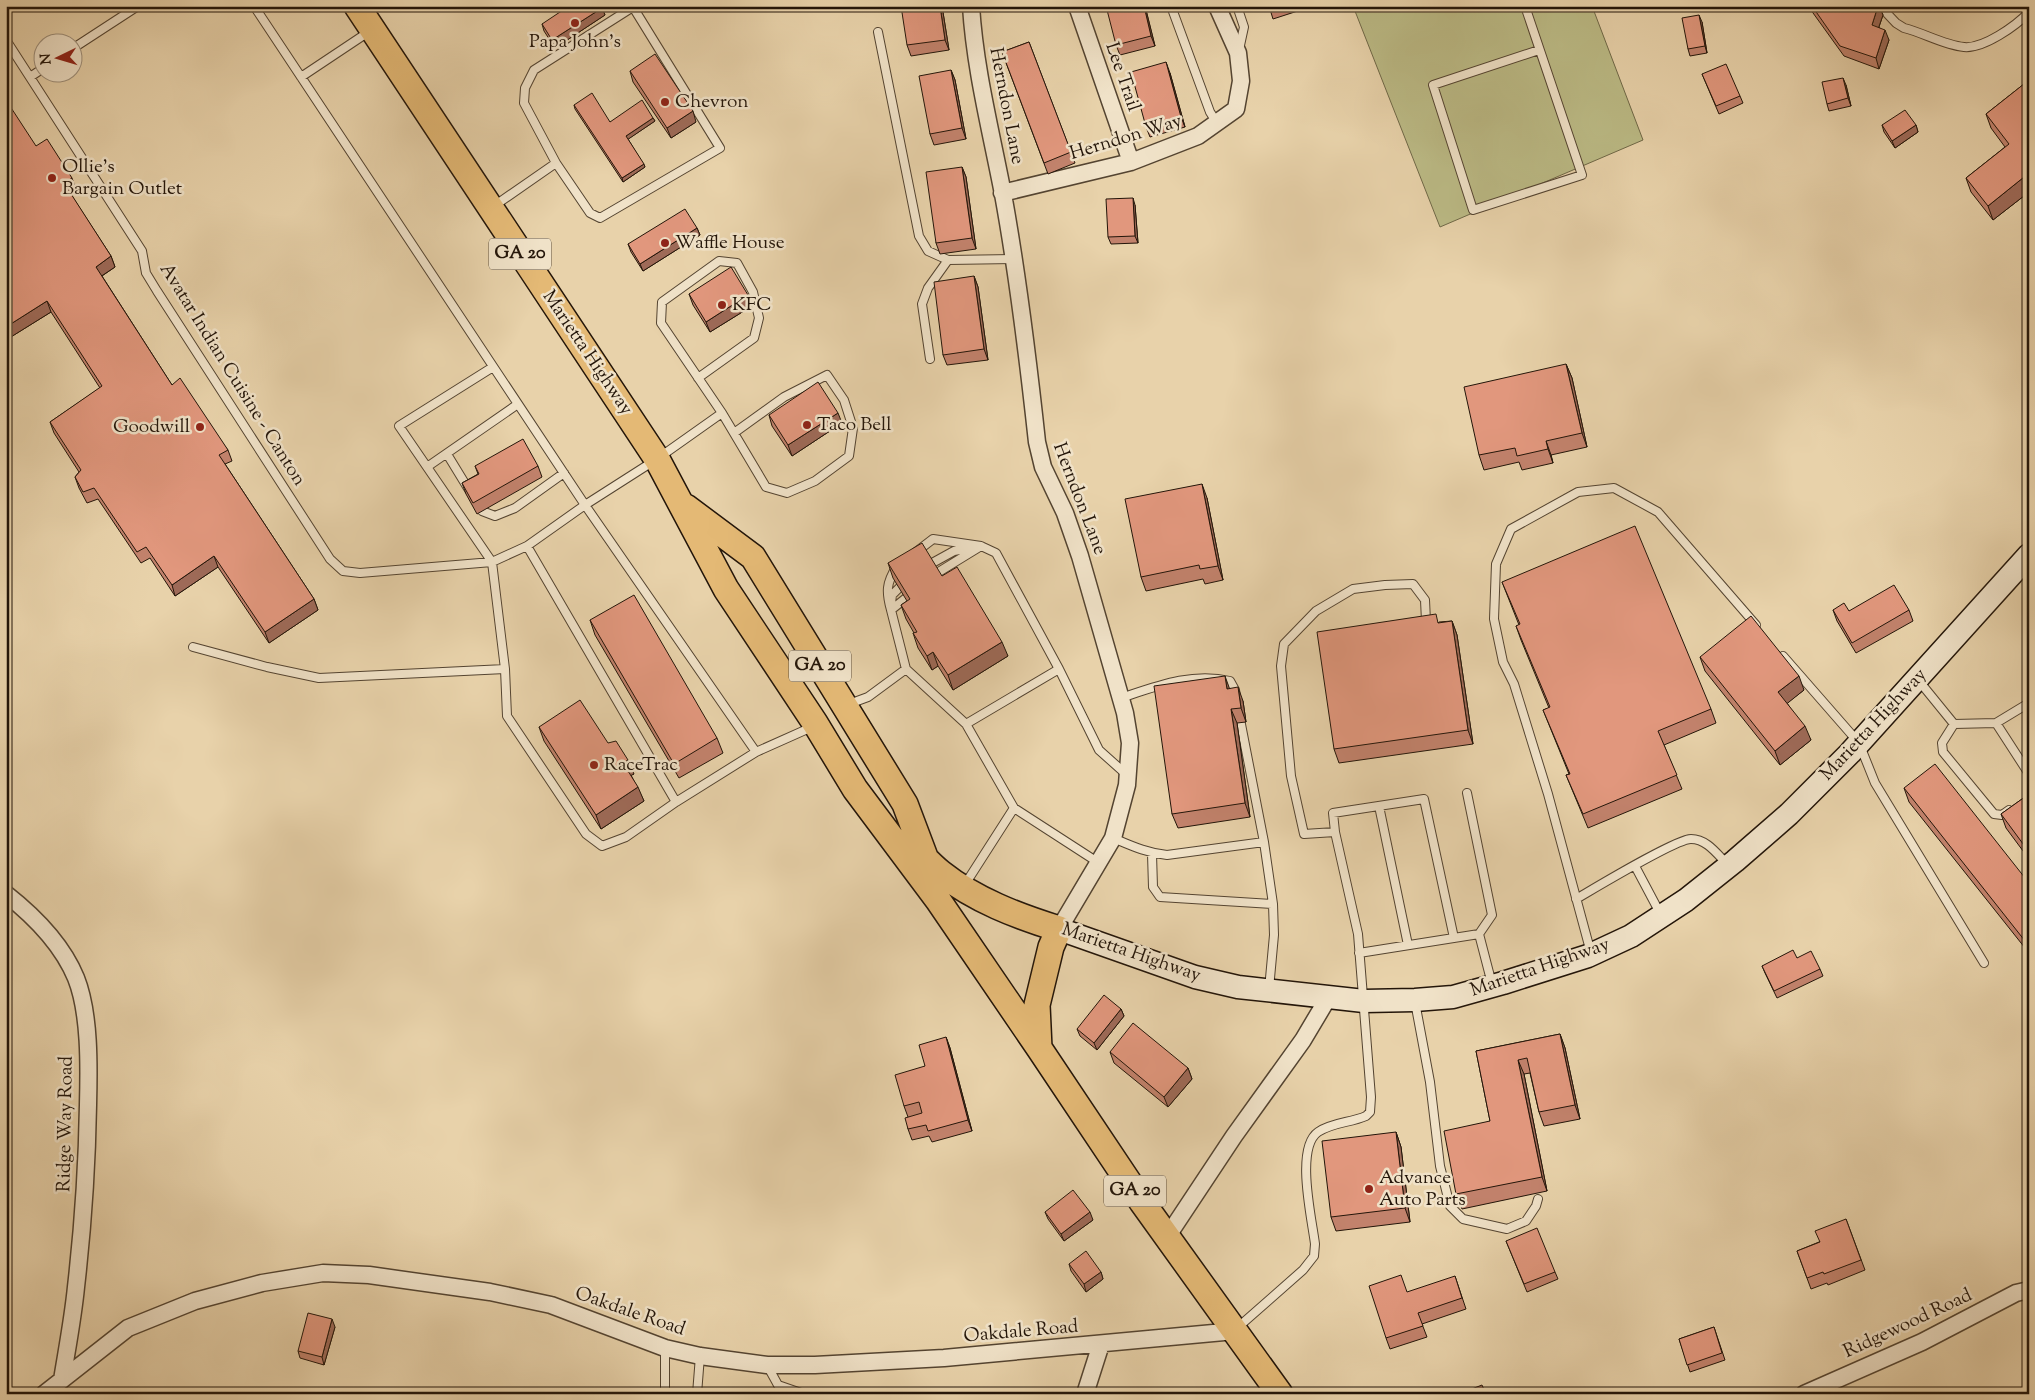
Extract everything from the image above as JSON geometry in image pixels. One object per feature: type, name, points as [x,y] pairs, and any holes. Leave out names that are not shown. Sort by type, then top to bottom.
[{"type":"main road","name":"Marietta Highway","points":[[358,6],[490,209],[657,459],[726,589],[855,789],[938,900],[1142,1202],[1235,1331]]},
{"type":"main road","name":"Marietta Highway","points":[[680,503],[753,557],[905,804],[925,857]]},
{"type":"main road","name":"Marietta Highway","points":[[855,789],[940,872],[974,895],[1025,918],[1059,928],[1195,977],[1238,987],[1364,1002],[1453,997],[1591,954],[1631,936],[1686,900],[1789,814],[1859,743],[2026,564]]},
{"type":"main road","points":[[1039,1048],[1037,1005],[1051,947],[1059,928]]},
{"type":"main road","name":"GA 20","points":[[1235,1331],[1280,1394]]},
{"type":"street","name":"Herndon Lane","points":[[971,6],[978,75],[1014,259],[1029,364],[1037,442],[1042,467],[1065,513],[1080,556],[1121,698],[1130,743],[1127,784],[1113,838],[1059,928]]},
{"type":"street","name":"Lee Trail","points":[[1077,6],[1131,162]]},
{"type":"street","name":"Herndon Way","points":[[1002,193],[1131,162],[1198,136],[1236,109],[1241,81],[1238,53],[1217,6]]},
{"type":"street","name":"Ridge Way Road","points":[[6,894],[45,930],[64,954],[76,978],[83,1001],[89,1068],[87,1176],[76,1289],[62,1380]]},
{"type":"street","points":[[1167,1237],[1234,1136],[1303,1040],[1328,998]]},
{"type":"street","name":"Oakdale Road","points":[[44,1394],[128,1328],[195,1301],[262,1283],[323,1273],[369,1275],[490,1292],[551,1305],[665,1348],[700,1356],[767,1365],[883,1363],[1235,1331]]},
{"type":"street","name":"Ridgewood Road","points":[[1804,1394],[1922,1342],[2016,1293],[2029,1290]]},
{"type":"street","points":[[1085,1394],[1101,1344]]},
{"type":"lane","points":[[82,42],[138,6]]},
{"type":"lane","points":[[254,6],[585,505],[756,752]]},
{"type":"lane","points":[[1171,6],[1210,112],[1217,123]]},
{"type":"lane","points":[[1237,6],[1244,27],[1238,53]]},
{"type":"lane","points":[[1525,6],[1582,175],[1473,210],[1433,85],[1539,50]]},
{"type":"lane","points":[[1880,6],[1896,23],[1904,28],[1964,47],[1976,46],[1996,37],[2029,12]]},
{"type":"lane","points":[[633,7],[720,148],[600,218],[590,213],[556,163],[524,103],[525,88],[534,70],[633,7]]},
{"type":"lane","points":[[301,77],[372,29]]},
{"type":"lane","points":[[878,32],[919,236],[928,251],[948,260],[1014,259]]},
{"type":"lane","name":"Avatar Indian Cuisine - Canton","points":[[6,40],[142,251],[146,274],[330,559],[343,571],[360,574],[492,562],[527,546],[722,413]]},
{"type":"lane","points":[[490,209],[556,163]]},
{"type":"lane","points":[[930,359],[922,304],[928,288],[948,260]]},
{"type":"lane","points":[[698,378],[754,338],[759,318],[754,292],[737,263],[719,261],[662,302],[661,323],[698,378],[722,413],[766,487],[788,493],[815,481],[849,456],[853,428],[844,400],[827,374],[784,397],[734,433]]},
{"type":"lane","points":[[494,367],[399,426],[492,562],[505,669],[507,716],[586,834],[602,846],[626,837],[676,802],[756,752],[816,726]]},
{"type":"lane","points":[[427,467],[518,404]]},
{"type":"lane","points":[[447,454],[470,492]]},
{"type":"lane","points":[[482,511],[494,516],[515,508],[564,472]]},
{"type":"lane","points":[[1591,954],[1548,794],[1514,684],[1503,662],[1494,618],[1496,564],[1511,529],[1578,492],[1614,488],[1658,512],[1762,632]]},
{"type":"lane","points":[[912,554],[933,538],[981,546],[996,552],[1059,669],[1099,750],[1127,774]]},
{"type":"lane","points":[[527,546],[676,802]]},
{"type":"lane","points":[[937,573],[981,546]]},
{"type":"lane","points":[[891,610],[892,595],[899,586],[931,563],[954,551],[981,546]]},
{"type":"lane","points":[[904,560],[897,565],[886,592],[906,670],[966,724],[1014,808],[1099,864]]},
{"type":"lane","points":[[1335,832],[1304,834],[1290,776],[1281,666],[1284,644],[1316,611],[1353,589],[1413,584],[1425,600],[1426,621]]},
{"type":"lane","points":[[891,610],[906,598]]},
{"type":"lane","points":[[1774,646],[1859,743],[1874,783],[1984,962]]},
{"type":"lane","points":[[193,647],[267,667],[319,678],[505,669]]},
{"type":"lane","points":[[966,724],[1059,669]]},
{"type":"lane","points":[[844,705],[868,696],[906,670]]},
{"type":"lane","points":[[1121,698],[1177,680],[1219,678],[1230,681],[1235,690],[1264,842],[1273,904],[1274,936],[1269,991]]},
{"type":"lane","points":[[1917,679],[1954,724]]},
{"type":"lane","points":[[1954,724],[1996,723],[2029,703]]},
{"type":"lane","points":[[1996,723],[2029,774]]},
{"type":"lane","points":[[1954,724],[1942,743],[1943,752],[1994,814],[2002,815],[2016,805]]},
{"type":"lane","points":[[1359,953],[1479,934],[1492,915],[1467,793]]},
{"type":"lane","points":[[1235,1331],[1303,1270],[1314,1256],[1315,1244],[1306,1168],[1309,1145],[1316,1133],[1330,1125],[1359,1119],[1370,1112],[1371,1096],[1359,953],[1354,914],[1342,871],[1333,812],[1424,799],[1454,938]]},
{"type":"lane","points":[[1379,806],[1408,945]]},
{"type":"lane","points":[[963,888],[1014,808]]},
{"type":"lane","points":[[1113,838],[1152,854],[1167,855],[1264,842]]},
{"type":"lane","points":[[1576,899],[1657,853],[1690,839],[1705,842],[1729,866]]},
{"type":"lane","points":[[1152,854],[1153,887],[1160,897],[1273,904]]},
{"type":"lane","points":[[1635,866],[1661,916]]},
{"type":"lane","points":[[1479,934],[1492,986]]},
{"type":"lane","points":[[1415,1000],[1430,1082],[1440,1166],[1450,1206],[1463,1219],[1507,1228],[1526,1221],[1536,1206],[1538,1199]]},
{"type":"lane","points":[[665,1348],[665,1394]]},
{"type":"lane","points":[[697,1394],[700,1356]]},
{"type":"lane","points":[[767,1365],[778,1385],[804,1394]]},
{"type":"shaded area","points":[[1353,6],[1592,6],[1643,140],[1440,227]]},
{"type":"building","points":[[569,6],[601,6],[602,8],[552,40],[542,24]]},
{"type":"building","points":[[901,6],[940,6],[945,40],[907,45]]},
{"type":"building","points":[[1106,6],[1144,6],[1151,36],[1116,45]]},
{"type":"building","points":[[1812,6],[1878,6],[1872,25],[1885,30],[1876,58],[1840,46]]},
{"type":"building","points":[[1699,15],[1705,46],[1688,49],[1682,18]]},
{"type":"building","points":[[1029,42],[1071,152],[1044,163],[1002,52]]},
{"type":"building","name":"Chevron","points":[[655,54],[693,111],[667,128],[630,71]]},
{"type":"building","points":[[1166,62],[1181,117],[1146,127],[1131,72]]},
{"type":"building","points":[[1726,64],[1740,96],[1716,106],[1702,74]]},
{"type":"building","points":[[951,70],[962,128],[930,134],[919,76]]},
{"type":"building","points":[[1843,78],[1848,98],[1827,104],[1822,82]]},
{"type":"building","points":[[2029,80],[2029,173],[1988,206],[1966,178],[2009,144],[1986,114]]},
{"type":"building","name":"Chevron","points":[[592,93],[610,122],[642,100],[653,118],[626,136],[644,164],[622,178],[574,105]]},
{"type":"building","points":[[6,100],[36,146],[47,139],[72,178],[64,183],[111,256],[96,267],[172,385],[180,378],[228,450],[219,455],[314,599],[265,632],[214,556],[172,585],[146,547],[137,552],[94,488],[83,492],[75,477],[81,470],[50,422],[102,386],[47,301],[6,327]]},
{"type":"building","points":[[1905,110],[1916,125],[1892,141],[1882,125]]},
{"type":"building","points":[[962,167],[972,238],[936,243],[926,172]]},
{"type":"building","points":[[1133,198],[1135,236],[1108,237],[1106,199]]},
{"type":"building","name":"Waffle House","points":[[685,209],[697,228],[640,264],[628,244]]},
{"type":"building","name":"KFC","points":[[731,267],[748,295],[706,322],[689,294]]},
{"type":"building","points":[[974,276],[984,349],[943,355],[934,282]]},
{"type":"building","points":[[1566,364],[1582,433],[1546,441],[1548,449],[1517,456],[1515,448],[1479,455],[1464,387]]},
{"type":"building","name":"Taco Bell","points":[[818,382],[838,413],[788,445],[769,415]]},
{"type":"building","points":[[523,439],[538,466],[473,503],[462,483],[479,474],[475,466]]},
{"type":"building","points":[[1202,484],[1218,566],[1200,569],[1199,565],[1141,577],[1125,499]]},
{"type":"building","points":[[1635,526],[1711,709],[1658,731],[1677,775],[1583,814],[1566,775],[1570,774],[1543,710],[1550,707],[1516,626],[1520,624],[1502,582]]},
{"type":"building","points":[[922,543],[942,576],[957,567],[1002,642],[948,675],[933,652],[927,656],[913,633],[917,632],[901,605],[910,599],[888,563]]},
{"type":"building","points":[[1894,585],[1909,610],[1852,643],[1833,610],[1844,603],[1849,611]]},
{"type":"building","points":[[634,595],[717,738],[674,764],[590,620]]},
{"type":"building","points":[[1436,614],[1438,623],[1452,621],[1468,730],[1334,749],[1317,632]]},
{"type":"building","points":[[1751,616],[1799,676],[1778,692],[1805,726],[1775,751],[1700,657]]},
{"type":"building","points":[[1225,676],[1227,689],[1238,687],[1241,708],[1231,709],[1245,803],[1172,814],[1154,686]]},
{"type":"building","name":"RaceTrac","points":[[580,700],[608,743],[616,741],[628,760],[623,763],[638,787],[596,815],[539,727]]},
{"type":"building","points":[[1935,764],[2029,883],[2029,946],[1904,788]]},
{"type":"building","points":[[2029,794],[2029,852],[2001,814]]},
{"type":"building","points":[[1793,950],[1797,958],[1811,951],[1820,969],[1774,991],[1762,966]]},
{"type":"building","points":[[1104,995],[1121,1009],[1094,1043],[1077,1029]]},
{"type":"building","points":[[1133,1023],[1188,1068],[1164,1097],[1110,1052]]},
{"type":"building","points":[[1560,1034],[1575,1105],[1539,1112],[1527,1058],[1518,1060],[1542,1177],[1456,1194],[1444,1131],[1490,1121],[1476,1051]]},
{"type":"building","points":[[946,1037],[968,1120],[928,1131],[926,1125],[908,1129],[905,1118],[922,1113],[919,1102],[904,1106],[895,1075],[925,1066],[919,1045]]},
{"type":"building","points":[[6,1113],[8,1129],[6,1129]]},
{"type":"building","name":"Advance Auto Parts","points":[[1396,1132],[1405,1208],[1331,1217],[1322,1141]]},
{"type":"building","points":[[1073,1190],[1090,1212],[1061,1234],[1045,1212]]},
{"type":"building","points":[[1846,1219],[1861,1260],[1824,1274],[1823,1272],[1807,1278],[1797,1251],[1820,1242],[1815,1231]]},
{"type":"building","points":[[1537,1228],[1555,1272],[1524,1284],[1506,1241]]},
{"type":"building","points":[[1086,1251],[1101,1272],[1084,1284],[1069,1264]]},
{"type":"building","points":[[1401,1275],[1407,1292],[1455,1276],[1462,1298],[1418,1313],[1423,1326],[1386,1338],[1369,1286]]},
{"type":"building","points":[[308,1313],[332,1319],[322,1357],[298,1351]]},
{"type":"building","points":[[1714,1327],[1722,1353],[1687,1365],[1679,1339]]},
{"type":"building","points":[[1482,1385],[1486,1394],[1459,1394]]},
{"type":"place","name":"Papa John's","points":[[575,23]]},
{"type":"place","name":"Chevron","points":[[665,102]]},
{"type":"place","name":"Ollie's Bargain Outlet","points":[[52,178]]},
{"type":"place","name":"Waffle House","points":[[665,243]]},
{"type":"place","name":"KFC","points":[[722,305]]},
{"type":"place","name":"Taco Bell","points":[[807,425]]},
{"type":"place","name":"Goodwill","points":[[200,427]]},
{"type":"place","name":"RaceTrac","points":[[594,765]]},
{"type":"place","name":"Advance Auto Parts","points":[[1369,1189]]}]
